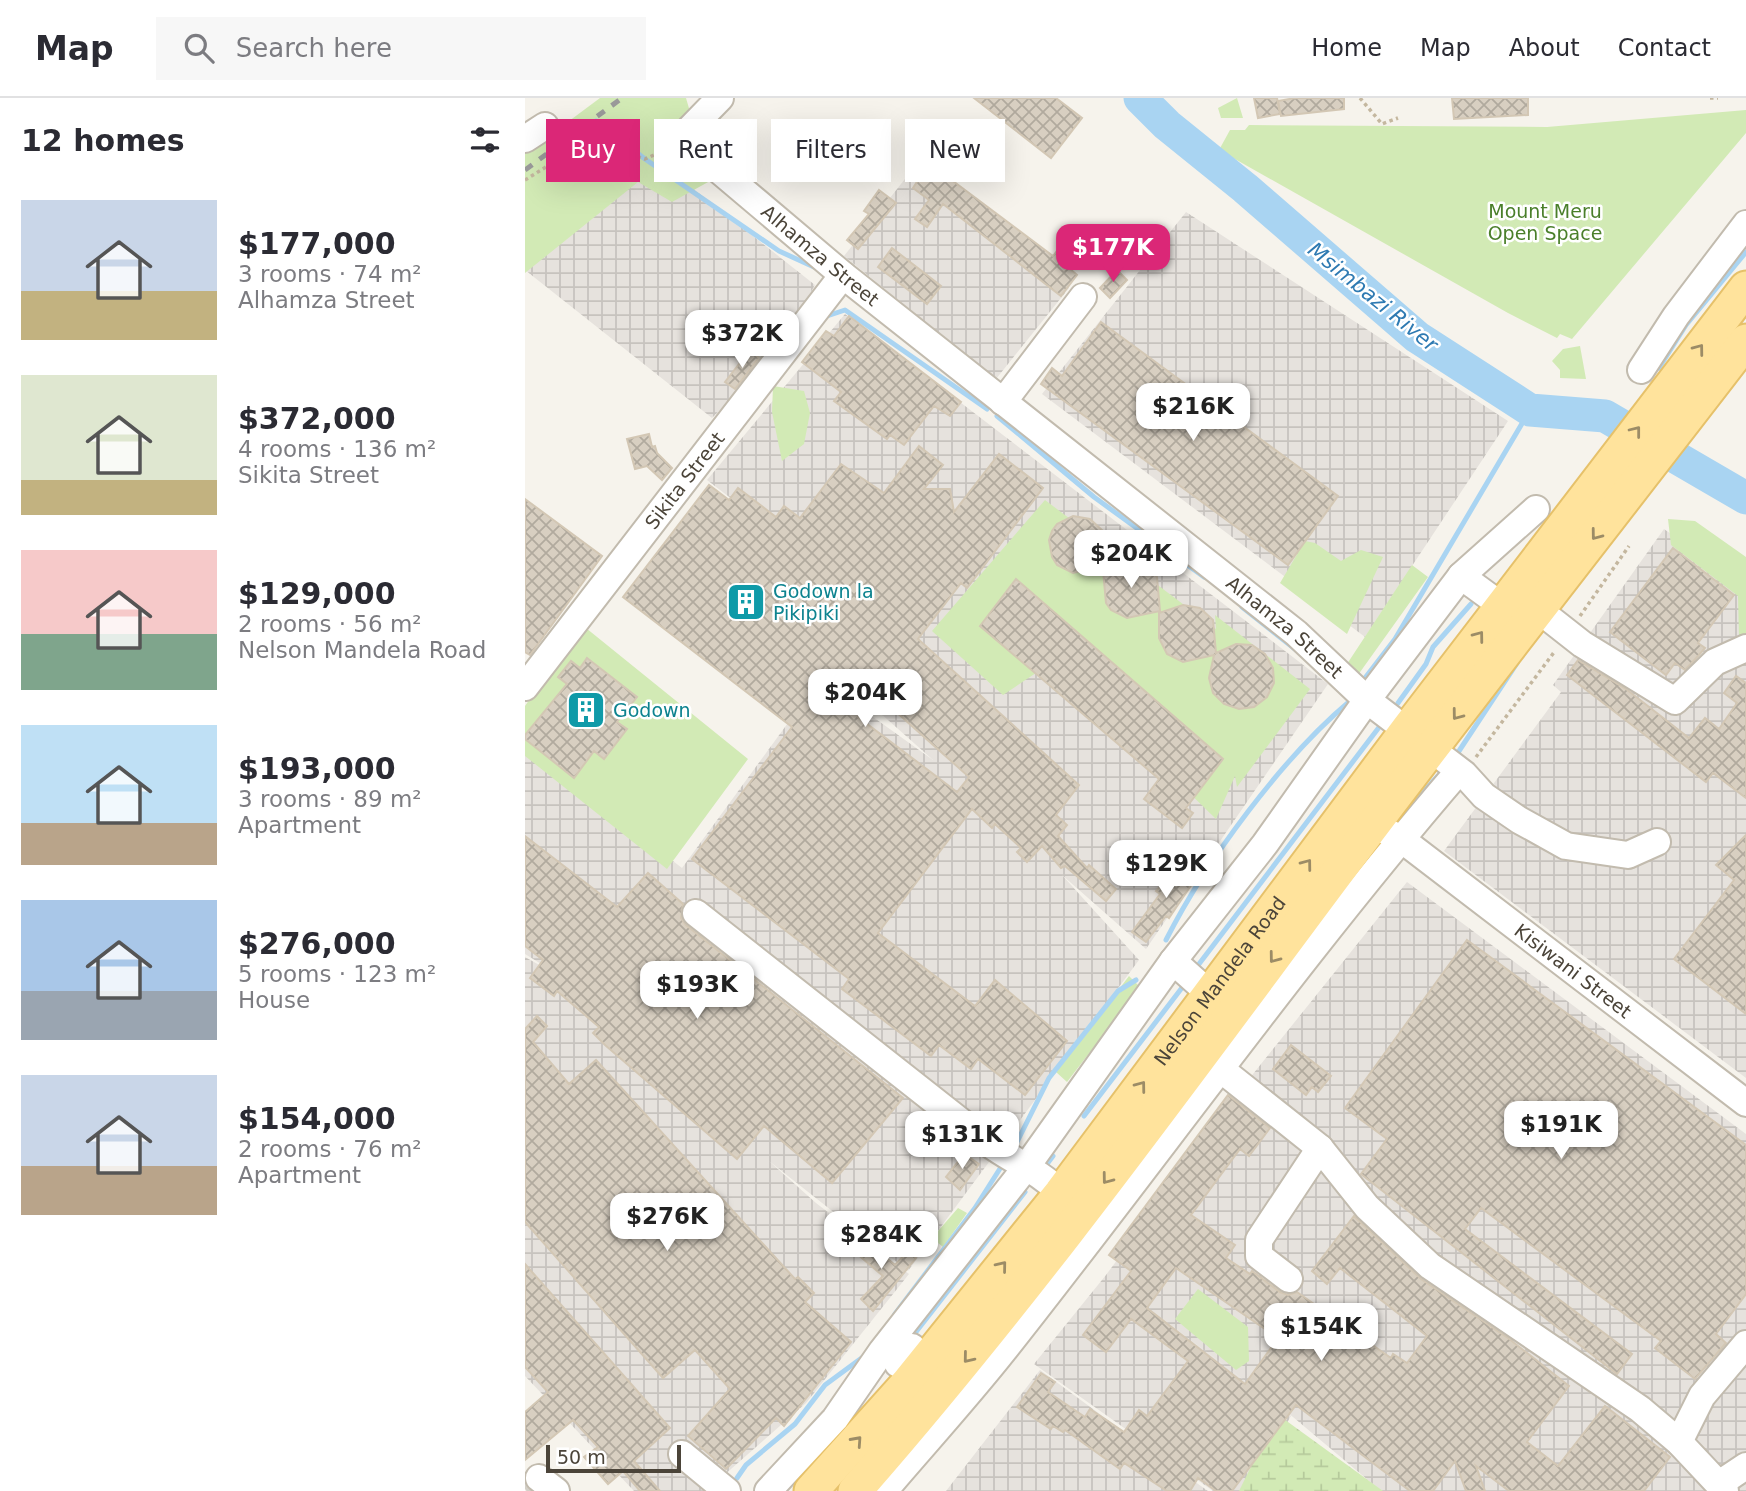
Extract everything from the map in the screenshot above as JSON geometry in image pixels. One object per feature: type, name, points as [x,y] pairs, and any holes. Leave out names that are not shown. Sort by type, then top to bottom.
[{"type":"main road","points":[[1625,470],[1658,403],[1746,288]]},
{"type":"main road","points":[[1625,470],[1680,427],[1746,341]]},
{"type":"main road","name":"Nelson Mandela Road","points":[[811,1491],[899,1362],[1061,1193],[1415,726],[1502,606],[1625,470]]},
{"type":"main road","name":"Nelson Mandela Road","points":[[855,1491],[1032,1296],[1387,832],[1415,726],[1540,611],[1625,470]]},
{"type":"street","points":[[700,119],[720,98]]},
{"type":"street","name":"Alhamza Street","points":[[733,182],[843,275],[1296,633],[1367,700],[1415,726],[1484,796],[1519,821],[1566,846],[1628,855],[1657,842]]},
{"type":"street","points":[[1641,370],[1676,316],[1746,224]]},
{"type":"street","name":"Sikita Street","points":[[525,687],[843,275]]},
{"type":"street","points":[[1003,402],[1083,297]]},
{"type":"street","points":[[768,1491],[835,1419],[899,1362],[1027,1166],[1052,1149],[1173,961],[1265,844],[1367,700],[1461,576],[1537,509]]},
{"type":"street","points":[[1461,576],[1502,606]]},
{"type":"street","points":[[1540,611],[1582,644],[1675,701],[1715,662],[1746,648]]},
{"type":"street","points":[[1387,832],[1458,772]]},
{"type":"street","name":"Kisiwani Street","points":[[1387,832],[1746,1103]]},
{"type":"street","points":[[696,913],[988,1143],[1012,1161],[1044,1176],[1061,1193]]},
{"type":"street","points":[[1173,961],[1210,994]]},
{"type":"street","points":[[1211,1062],[1320,1148],[1367,1207],[1430,1266],[1640,1409],[1679,1442],[1722,1488],[1746,1466]]},
{"type":"street","points":[[1289,1279],[1259,1256],[1259,1240],[1320,1148]]},
{"type":"street","points":[[884,1491],[962,1401],[1032,1296]]},
{"type":"street","points":[[1679,1442],[1702,1396],[1746,1344]]},
{"type":"street","points":[[682,1454],[727,1491]]},
{"type":"path","points":[[1360,98],[1382,124],[1398,118]]},
{"type":"path","points":[[1710,98],[1718,98]]},
{"type":"path","points":[[525,180],[588,141],[607,144],[645,159],[654,154]]},
{"type":"shaded area","points":[[654,162],[654,182],[685,182],[815,285],[773,357],[712,418],[525,270],[631,182],[640,182],[640,174]]},
{"type":"shaded area","points":[[905,179],[905,182],[937,182],[1069,288],[996,379],[844,256]]},
{"type":"shaded area","points":[[1186,212],[1508,421],[1365,637],[1042,394]]},
{"type":"shaded area","points":[[845,314],[1328,684],[1146,949],[1062,875],[1139,960],[908,1271],[769,1161],[816,1203],[909,1274],[806,1403],[706,1491],[634,1491],[525,1376],[525,957],[575,985],[525,954],[525,747],[682,868],[820,679],[933,760],[834,672],[873,607],[707,480]]},
{"type":"shaded area","points":[[1664,529],[1746,587],[1746,1078],[1444,851],[1561,692],[1553,685]]},
{"type":"shaded area","points":[[1407,882],[1746,1134],[1746,1491],[1381,1491],[1293,1417],[1130,1294],[1291,1416],[1262,1466],[1252,1491],[1213,1491],[1034,1364],[1106,1275],[1232,1105],[1246,1112],[1256,1098],[1253,1094],[1336,1145],[1249,1079]]},
{"type":"shaded area","points":[[1040,1370],[1112,1423],[1208,1491],[946,1491]]},
{"type":"green space","points":[[600,98],[686,98],[692,119],[654,119],[654,182],[708,182],[672,202],[638,182],[640,119],[572,119]]},
{"type":"green space","points":[[1237,98],[1243,118],[1221,118],[1218,108]]},
{"type":"green space","name":"Mount Meru Open Space","points":[[1746,110],[1746,133],[1572,339],[1560,334],[1557,338],[1508,313],[1219,150],[1230,130],[1245,130],[1249,125],[1547,127]]},
{"type":"green space","points":[[525,130],[546,130],[546,182],[638,182],[525,273]]},
{"type":"green space","points":[[1580,346],[1586,379],[1560,378],[1560,370],[1552,361],[1563,349]]},
{"type":"green space","points":[[773,386],[804,391],[810,413],[804,444],[782,461],[772,412]]},
{"type":"green space","points":[[1045,500],[1216,629],[1215,615],[1310,689],[1237,787],[1235,776],[1216,819],[1054,661],[1003,695],[932,631]]},
{"type":"green space","points":[[1668,519],[1695,521],[1746,557],[1746,634],[1739,636],[1738,596],[1671,545]]},
{"type":"green space","points":[[1305,541],[1315,543],[1341,561],[1361,550],[1383,557],[1347,634],[1280,583]]},
{"type":"green space","points":[[1412,565],[1428,577],[1358,675],[1347,664]]},
{"type":"green space","points":[[581,624],[748,759],[667,869],[525,756],[525,706]]},
{"type":"green space","points":[[1129,976],[1140,987],[1067,1082],[1056,1072]]},
{"type":"green space","points":[[958,1208],[967,1213],[943,1247],[932,1238]]},
{"type":"green space","points":[[1198,1289],[1248,1327],[1249,1361],[1236,1370],[1175,1319]]},
{"type":"green space","points":[[1277,1414],[1383,1491],[1239,1491]]},
{"type":"building","points":[[974,98],[1056,98],[1082,118],[1051,158],[1005,122],[1005,119],[1001,119]]},
{"type":"building","points":[[1254,98],[1277,98],[1280,114],[1258,118]]},
{"type":"building","points":[[1295,98],[1344,98],[1344,109],[1281,116],[1278,101]]},
{"type":"building","points":[[1452,98],[1528,98],[1528,115],[1454,119]]},
{"type":"building","points":[[917,182],[954,182],[1053,256],[1067,238],[1084,252],[1070,269],[1077,275],[1061,296],[943,204],[927,227],[915,219],[929,200],[913,188]]},
{"type":"building","points":[[879,190],[896,203],[858,249],[847,240],[869,214],[864,211]]},
{"type":"building","points":[[892,248],[941,286],[927,304],[878,267]]},
{"type":"building","points":[[1117,270],[1127,280],[1110,298],[1100,288]]},
{"type":"building","points":[[849,316],[961,402],[950,416],[934,406],[904,445],[890,435],[887,439],[834,401],[841,392],[802,362],[826,331],[834,336]]},
{"type":"building","points":[[1101,322],[1338,496],[1288,565],[1041,384],[1052,368],[1062,376]]},
{"type":"building","points":[[750,350],[759,358],[735,389],[725,382]]},
{"type":"building","points":[[649,434],[652,447],[655,446],[657,453],[672,468],[662,480],[647,466],[635,469],[627,439]]},
{"type":"building","points":[[919,446],[943,465],[924,489],[950,489],[954,512],[999,454],[1043,488],[967,588],[961,583],[918,639],[1079,785],[1056,815],[1067,825],[1058,836],[1087,868],[1089,865],[1116,889],[1106,901],[1065,866],[1061,868],[1042,846],[1027,862],[1017,852],[1021,848],[995,824],[992,828],[972,809],[878,933],[975,1006],[995,980],[1067,1041],[1025,1095],[978,1059],[971,1069],[939,1045],[931,1056],[842,989],[849,979],[692,859],[792,727],[623,597],[709,485],[729,500],[738,488],[776,517],[784,506],[800,518],[841,464],[884,493]],"holes":[[[876,694],[969,777],[957,792],[858,717]]]},
{"type":"building","points":[[525,499],[602,556],[530,655],[525,652]]},
{"type":"building","points":[[1073,516],[1090,519],[1103,531],[1106,565],[1073,573],[1057,565],[1052,557],[1049,540],[1057,524]]},
{"type":"building","points":[[1673,548],[1734,595],[1698,643],[1705,648],[1685,670],[1675,663],[1666,675],[1610,632]]},
{"type":"building","points":[[1127,561],[1144,564],[1157,577],[1160,611],[1127,618],[1111,610],[1106,603],[1103,570]]},
{"type":"building","points":[[1016,579],[1223,759],[1186,808],[1193,813],[1182,828],[1144,799],[1159,779],[980,626]]},
{"type":"building","points":[[1183,605],[1200,608],[1213,620],[1216,653],[1236,644],[1252,645],[1265,654],[1273,668],[1274,683],[1267,697],[1254,707],[1239,709],[1224,704],[1213,693],[1209,678],[1214,655],[1183,662],[1167,654],[1159,638],[1159,613]]},
{"type":"building","name":"Godown","points":[[587,658],[637,697],[617,722],[627,729],[604,759],[594,751],[574,778],[525,739],[525,735],[567,684],[558,677],[571,661],[580,668]]},
{"type":"building","points":[[1578,660],[1626,689],[1689,738],[1705,718],[1719,729],[1737,703],[1724,693],[1736,676],[1746,683],[1746,798],[1713,773],[1706,782],[1567,675]]},
{"type":"building","points":[[1746,835],[1746,1014],[1674,959],[1734,880],[1716,865]]},
{"type":"building","points":[[525,836],[617,907],[648,873],[683,904],[681,918],[686,925],[903,1098],[832,1183],[764,1126],[737,1159],[605,1045],[593,1033],[599,1027],[557,991],[554,996],[530,978],[543,960],[525,946]]},
{"type":"building","points":[[1182,861],[1198,875],[1169,918],[1166,916],[1146,942],[1132,932],[1160,894],[1156,891]]},
{"type":"building","points":[[1467,940],[1746,1145],[1746,1294],[1716,1334],[1726,1343],[1695,1379],[1655,1348],[1661,1341],[1481,1208],[1465,1229],[1632,1354],[1617,1374],[1361,1174],[1387,1139],[1345,1108]]},
{"type":"building","points":[[537,1016],[547,1026],[533,1042],[569,1084],[596,1060],[795,1279],[798,1277],[814,1293],[805,1302],[851,1342],[784,1426],[776,1418],[726,1469],[688,1436],[730,1389],[695,1350],[663,1378],[525,1222],[525,1029]]},
{"type":"building","points":[[1291,1045],[1331,1076],[1318,1092],[1312,1087],[1306,1095],[1273,1069]]},
{"type":"building","points":[[1228,1095],[1270,1128],[1249,1156],[1240,1149],[1191,1215],[1235,1245],[1226,1258],[1250,1274],[1252,1271],[1280,1292],[1288,1295],[1297,1292],[1391,1358],[1393,1354],[1407,1363],[1427,1336],[1340,1268],[1327,1284],[1312,1271],[1354,1216],[1421,1279],[1508,1338],[1569,1386],[1527,1442],[1558,1466],[1605,1406],[1670,1457],[1644,1491],[1509,1491],[1476,1466],[1485,1491],[1466,1491],[1455,1461],[1433,1491],[1410,1491],[1296,1405],[1232,1491],[1216,1491],[1198,1478],[1190,1491],[1167,1491],[1124,1463],[1120,1469],[1065,1430],[1063,1432],[1053,1426],[1051,1429],[1017,1407],[1041,1373],[1055,1382],[1048,1392],[1085,1417],[1090,1409],[1124,1432],[1139,1410],[1147,1416],[1188,1361],[1131,1319],[1106,1352],[1083,1335],[1131,1271],[1109,1255]],"holes":[[[1176,1268],[1278,1338],[1245,1384],[1147,1308]]]},
{"type":"building","points":[[964,1154],[979,1164],[960,1190],[946,1177]]},
{"type":"building","points":[[860,1236],[895,1265],[909,1250],[916,1258],[873,1311],[861,1299],[883,1276],[850,1248]]},
{"type":"building","points":[[525,1264],[670,1428],[634,1461],[660,1491],[640,1491],[623,1471],[608,1484],[584,1457],[598,1447],[573,1420],[525,1460],[525,1412],[548,1392],[525,1367]]},
{"type":"waterway","name":"Msimbazi River","points":[[1140,98],[1167,125],[1245,188],[1417,337],[1530,410],[1605,416],[1746,498]]},
{"type":"waterway","points":[[640,155],[779,251],[814,267]]},
{"type":"waterway","points":[[1659,368],[1686,325],[1746,252]]},
{"type":"waterway","points":[[824,317],[845,310],[987,409]]},
{"type":"waterway","points":[[1365,678],[1395,639],[1530,410]]},
{"type":"waterway","points":[[997,416],[1094,497],[1204,577]]},
{"type":"waterway","points":[[1398,703],[1426,664],[1433,647],[1471,604]]},
{"type":"waterway","points":[[1242,607],[1300,653]]},
{"type":"waterway","points":[[1457,754],[1517,663]]},
{"type":"waterway","points":[[1166,940],[1202,877],[1247,812],[1298,751],[1350,701],[1347,698]]},
{"type":"waterway","points":[[1199,964],[1380,726]]},
{"type":"waterway","points":[[1397,820],[1438,776]]},
{"type":"waterway","points":[[1016,1144],[1049,1078],[1118,991],[1136,980]]},
{"type":"waterway","points":[[1084,1116],[1181,989]]},
{"type":"waterway","points":[[1047,1164],[1053,1156]]},
{"type":"waterway","points":[[895,1314],[975,1208],[1001,1167]]},
{"type":"waterway","points":[[912,1337],[1025,1192]]},
{"type":"waterway","points":[[737,1478],[746,1465],[795,1424],[825,1385],[863,1357]]},
{"type":"tunnel","points":[[525,1489],[539,1478]]},
{"type":"railway","points":[[525,170],[622,98]]},
{"type":"place","name":"Godown la Pikipiki","points":[[746,602]]},
{"type":"place","name":"Godown","points":[[586,710]]}]
